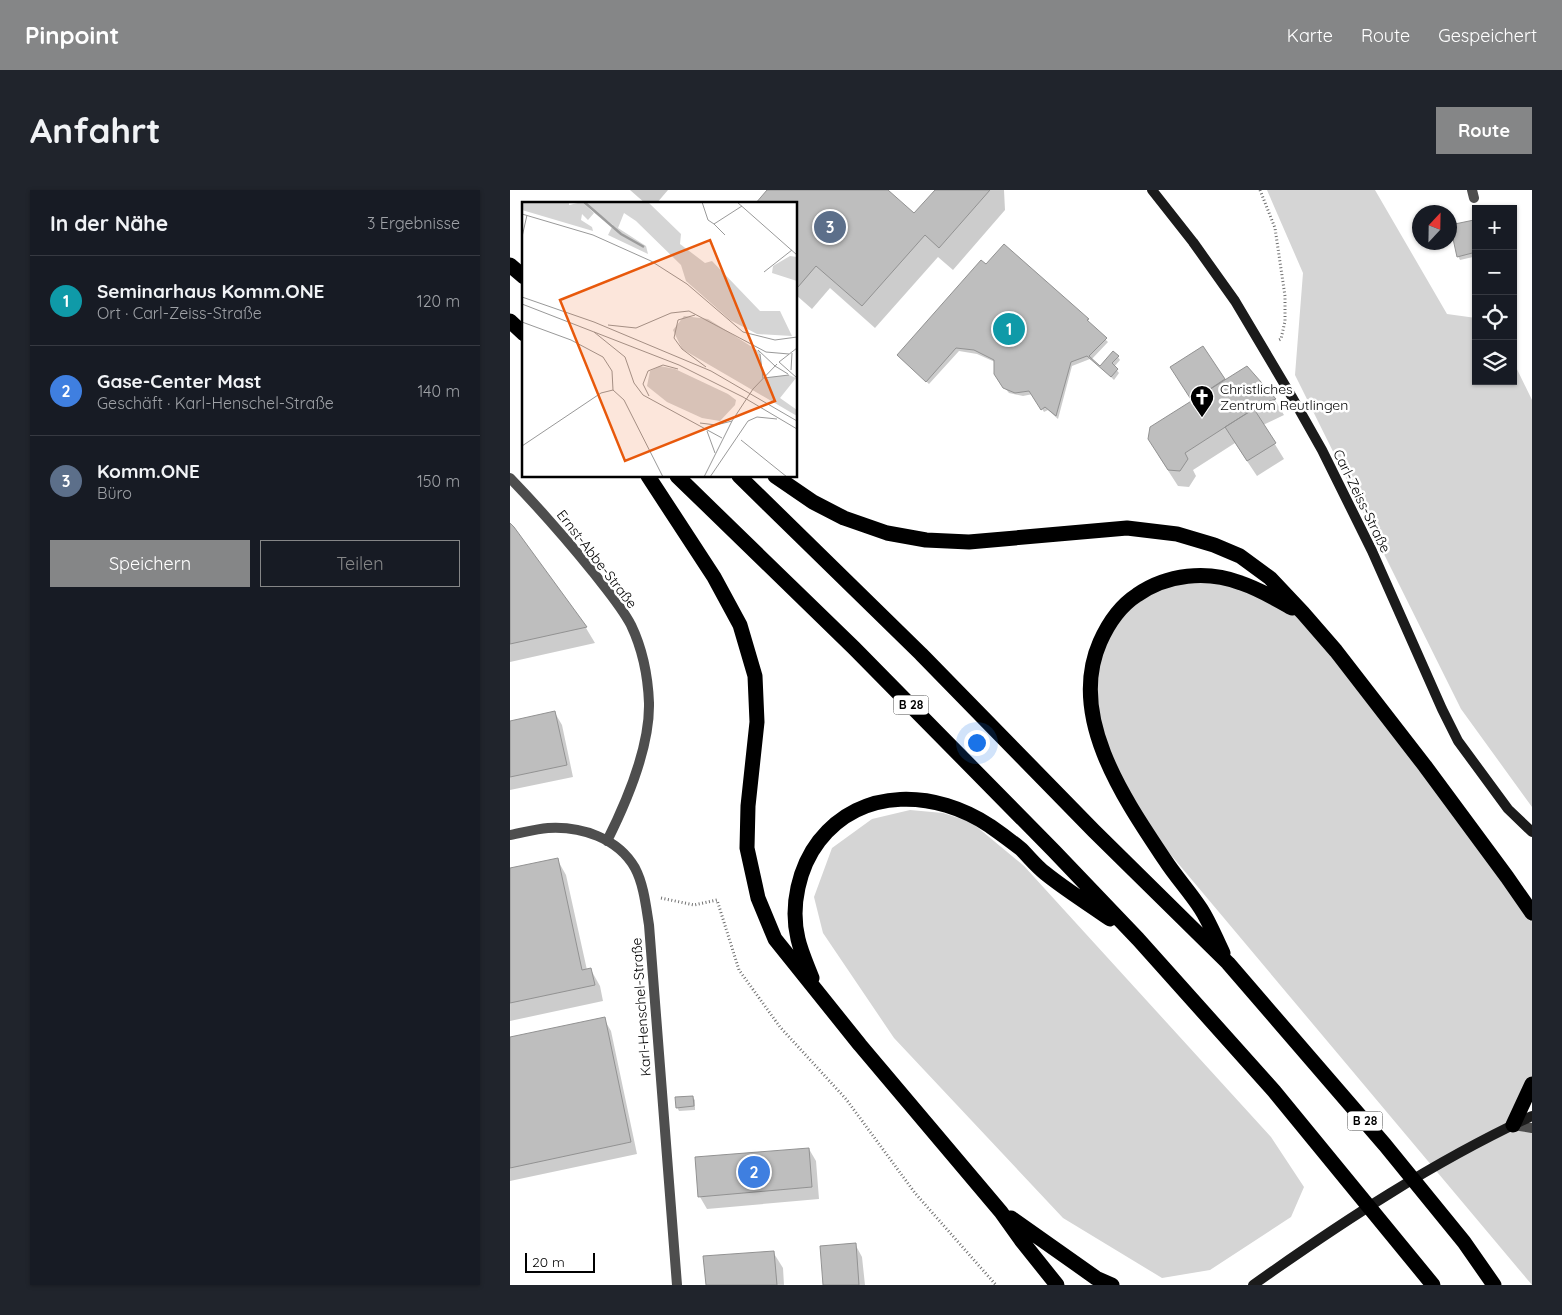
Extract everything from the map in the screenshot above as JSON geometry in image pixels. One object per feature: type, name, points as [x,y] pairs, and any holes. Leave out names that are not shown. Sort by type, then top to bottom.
[{"type":"highway","points":[[510,265],[522,275]]},
{"type":"highway","points":[[510,321],[522,332]]},
{"type":"highway","name":"B 28","points":[[649,478],[714,577],[740,625],[755,676],[758,722],[748,806],[747,848],[758,898],[775,939],[860,1045],[1002,1212],[1021,1240],[1057,1285]]},
{"type":"highway","name":"B 28","points":[[679,478],[854,648],[1048,844],[1138,939],[1274,1091],[1433,1285]]},
{"type":"highway","name":"B 28","points":[[741,478],[921,654],[1094,831],[1228,963],[1385,1145],[1464,1242],[1494,1285]]},
{"type":"highway","points":[[778,478],[813,502],[844,518],[887,533],[926,540],[978,542],[1127,528],[1177,534],[1214,545],[1240,556],[1270,578],[1336,652],[1425,766],[1531,911]]},
{"type":"highway","points":[[1228,963],[1202,910],[1166,861],[1130,805],[1108,763],[1097,734],[1090,700],[1090,678],[1093,661],[1104,633],[1121,609],[1132,598],[1168,580],[1184,576],[1203,575],[1241,583],[1303,613]]},
{"type":"highway","name":"B 28","points":[[816,989],[798,938],[795,909],[801,874],[814,848],[839,820],[876,802],[902,798],[932,802],[959,810],[989,826],[1020,849],[1045,873],[1138,939]]},
{"type":"highway","points":[[1513,1125],[1532,1084]]},
{"type":"highway","name":"B 28","points":[[1002,1212],[1096,1278],[1112,1285]]},
{"type":"street","name":"Carl-Zeiss-Straße","points":[[1152,190],[1235,301],[1292,396],[1372,551],[1458,741],[1508,809],[1532,832]]},
{"type":"street","name":"Ernst-Abbe-Straße","points":[[511,479],[563,536],[613,598],[631,626],[641,654],[649,703],[647,727],[631,786],[607,840]]},
{"type":"street","name":"Karl-Henschel-Straße","points":[[510,835],[548,828],[568,828],[588,832],[607,840],[624,853],[636,869],[644,893],[649,925],[677,1285]]},
{"type":"street","points":[[1253,1285],[1351,1217],[1434,1168],[1532,1116]]},
{"type":"street","points":[[1513,1125],[1532,1128]]},
{"type":"path","points":[[1260,190],[1275,228],[1285,296],[1285,321],[1280,339],[1264,350]]},
{"type":"path","points":[[644,893],[694,905],[717,900],[739,970],[780,1027],[846,1099],[915,1193],[996,1285]]},
{"type":"shaded area","points":[[1267,190],[1375,190],[1447,314],[1472,317],[1472,385],[1517,385],[1517,369],[1532,400],[1532,807],[1461,709],[1295,375],[1303,273]]},
{"type":"shaded area","points":[[1203,575],[1303,613],[1532,913],[1532,1084],[1514,1125],[1532,1128],[1532,1285],[1129,805],[1097,734],[1093,661],[1132,598]]},
{"type":"shaded area","points":[[910,810],[943,813],[971,822],[1024,866],[1271,1137],[1304,1187],[1291,1217],[1210,1270],[1162,1278],[1063,1218],[894,1038],[823,933],[814,897],[832,848],[872,819]]},
{"type":"building","points":[[767,190],[888,190],[914,213],[935,190],[990,190],[939,248],[925,235],[862,306],[816,266],[798,287],[798,202],[757,202]]},
{"type":"building","points":[[1472,220],[1472,253],[1457,257],[1455,250],[1457,250],[1457,224]]},
{"type":"building","points":[[1004,244],[1089,319],[1087,320],[1107,338],[1089,356],[1100,366],[1113,351],[1119,356],[1112,363],[1118,369],[1111,377],[1087,356],[1071,362],[1056,416],[1045,407],[1041,410],[1029,391],[1015,393],[1003,388],[994,374],[994,360],[974,350],[956,348],[926,382],[897,355],[981,260],[986,264]]},
{"type":"building","points":[[1203,346],[1225,379],[1192,401],[1170,367]]},
{"type":"building","name":"Christliches Zentrum Reutlingen","points":[[1247,366],[1276,399],[1261,404],[1185,453],[1188,459],[1180,471],[1168,470],[1148,439],[1150,427]]},
{"type":"building","points":[[1254,409],[1276,443],[1247,461],[1225,427]]},
{"type":"building","points":[[510,523],[514,527],[587,627],[510,644]]},
{"type":"building","points":[[555,711],[567,765],[510,777],[510,721]]},
{"type":"building","points":[[558,858],[582,970],[591,968],[595,985],[510,1003],[510,868]]},
{"type":"building","points":[[605,1017],[631,1142],[510,1168],[510,1037]]},
{"type":"building","points":[[693,1096],[694,1106],[676,1108],[675,1097]]},
{"type":"building","points":[[809,1148],[812,1187],[698,1197],[695,1157]]},
{"type":"building","points":[[856,1243],[859,1285],[823,1285],[820,1246]]},
{"type":"building","points":[[774,1251],[777,1285],[706,1285],[703,1256]]},
{"type":"place","name":"Komm.ONE","points":[[830,227]]},
{"type":"place","name":"Seminarhaus Komm.ONE","points":[[1009,329]]},
{"type":"place","name":"Christliches Zentrum Reutlingen","points":[[1202,418]]},
{"type":"place","name":"Gase-Center Mast","points":[[754,1172]]}]
